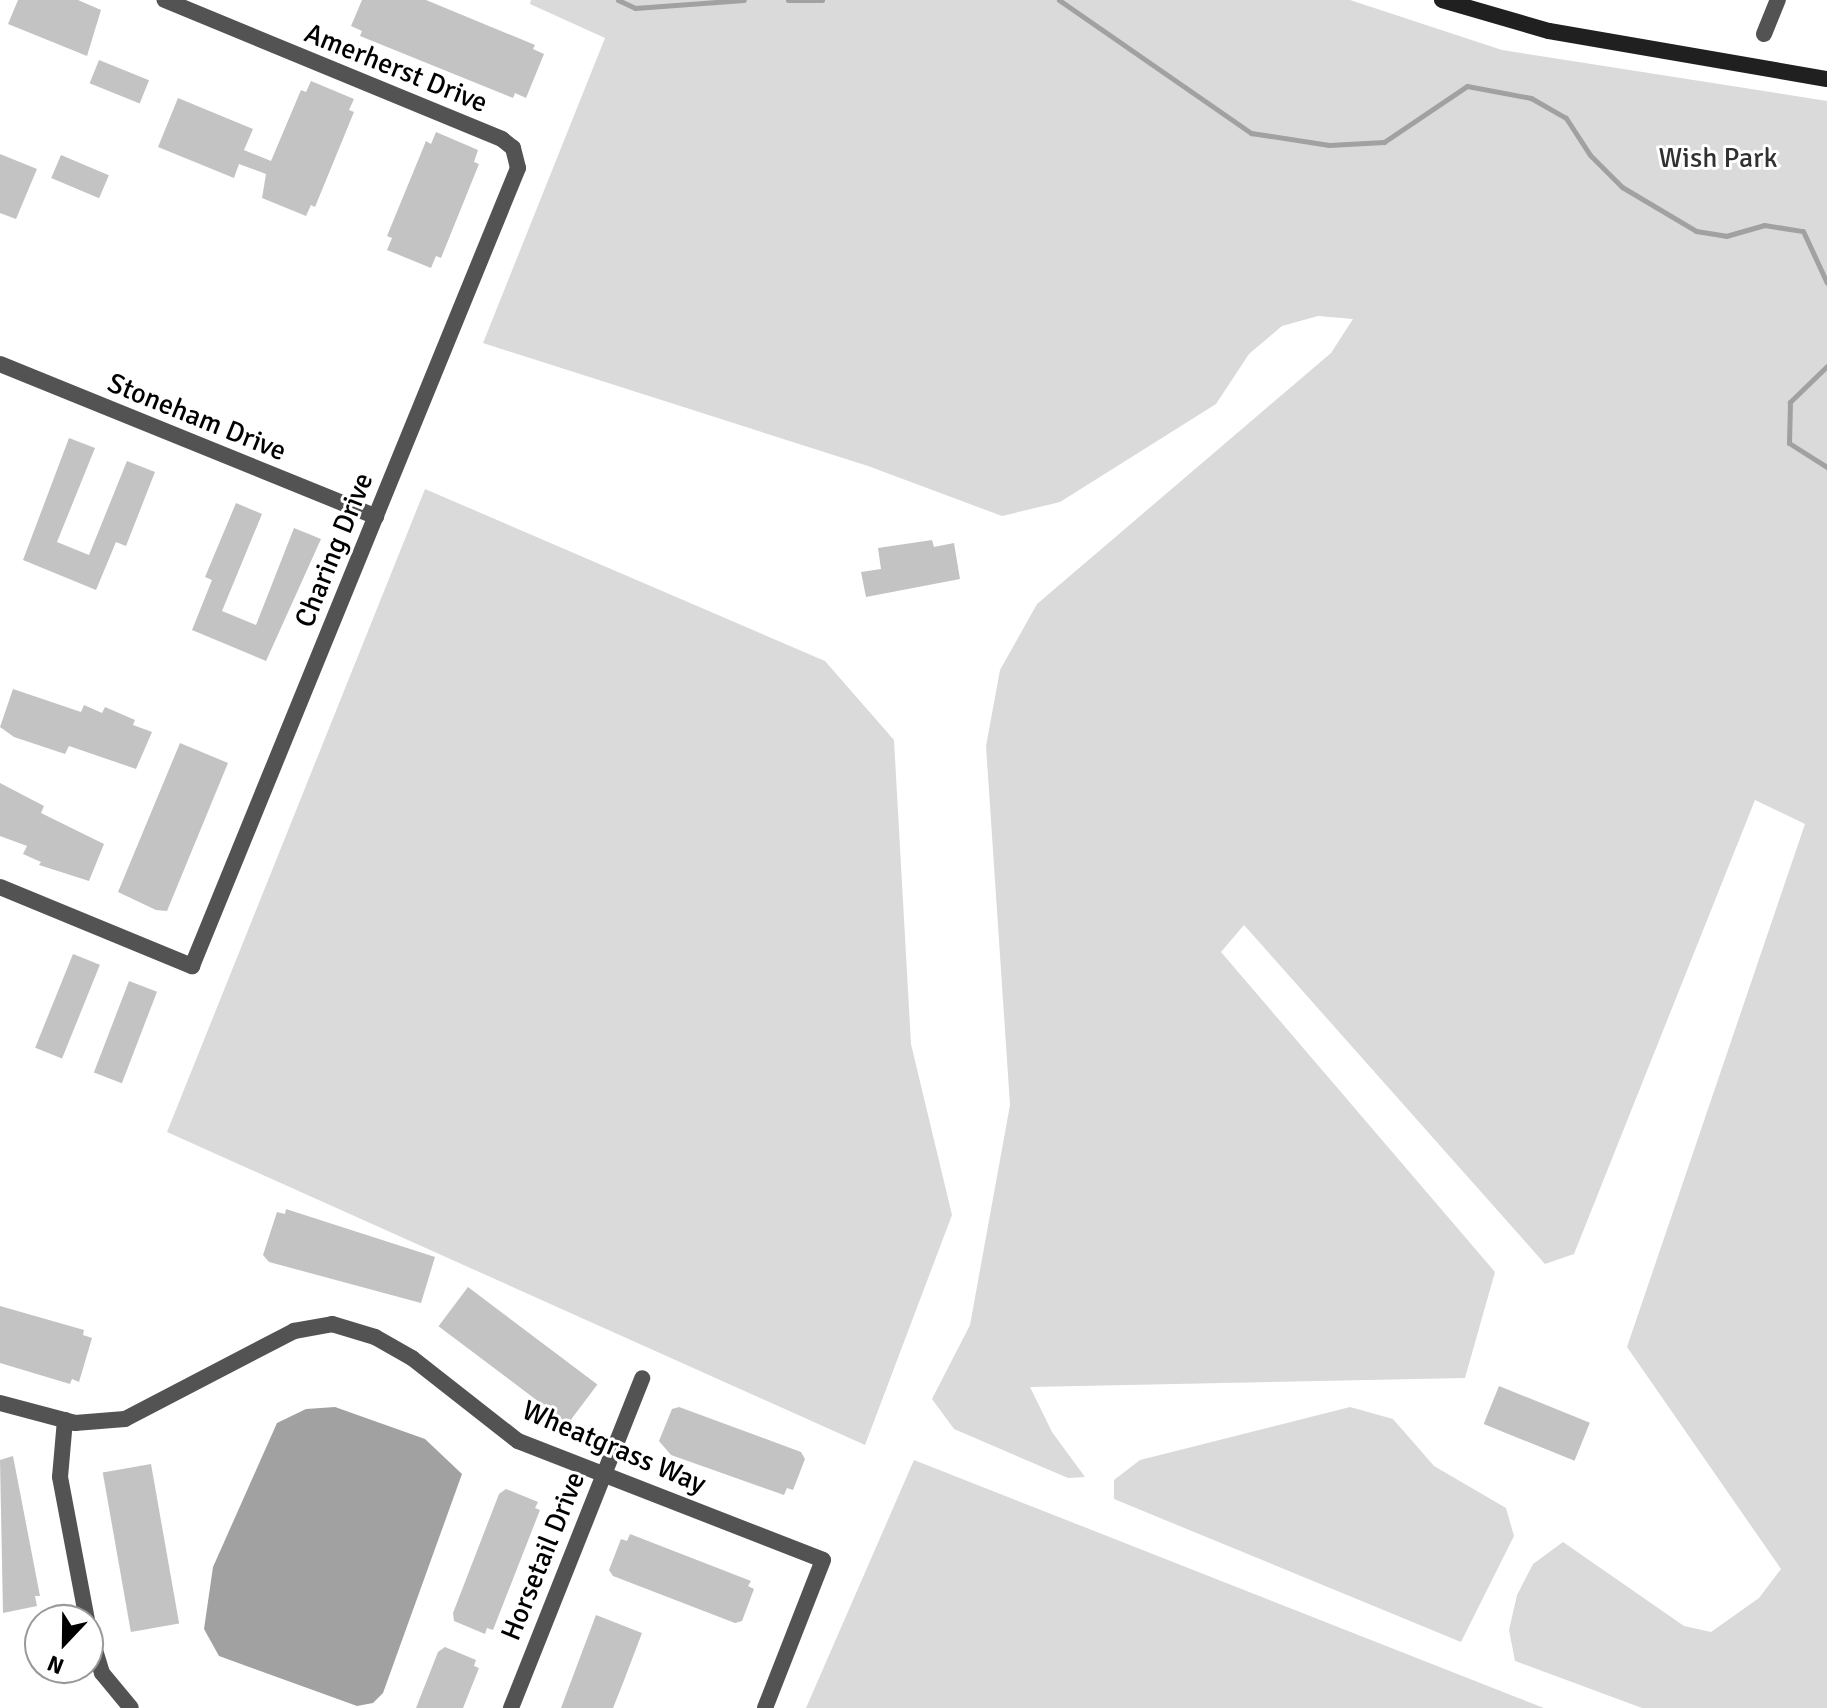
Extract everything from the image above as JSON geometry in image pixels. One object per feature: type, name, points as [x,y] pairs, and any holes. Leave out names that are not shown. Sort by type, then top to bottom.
[{"type":"main road","points":[[1442,0],[1494,7],[1647,50],[1827,79]]},
{"type":"street","name":"Amerherst Drive","points":[[164,0],[502,139],[516,153]]},
{"type":"street","points":[[1764,34],[1778,0]]},
{"type":"street","name":"Charing Drive","points":[[0,887],[192,966],[516,174],[516,153]]},
{"type":"street","name":"Stoneham Drive","points":[[0,364],[376,517]]},
{"type":"street","name":"Wheatgrass Way","points":[[0,1403],[65,1420],[125,1419],[294,1331],[332,1324],[375,1337],[412,1358],[518,1441],[823,1560],[765,1708]]},
{"type":"street","name":"Horsetail Drive","points":[[511,1708],[642,1378]]},
{"type":"street","points":[[65,1420],[60,1477],[84,1604]]},
{"type":"street","points":[[104,1675],[131,1708]]},
{"type":"green space","name":"Wish Park","points":[[531,0],[1350,0],[1502,50],[1827,101],[1827,1708],[1642,1708],[1515,1661],[1509,1630],[1517,1595],[1533,1564],[1563,1542],[1684,1626],[1711,1632],[1759,1598],[1781,1569],[1627,1347],[1805,824],[1755,800],[1574,1254],[1545,1264],[1244,925],[1221,952],[1495,1272],[1465,1378],[1030,1387],[1052,1432],[1085,1477],[1068,1478],[954,1429],[932,1399],[970,1325],[1010,1105],[986,746],[1000,670],[1037,604],[1331,353],[1353,319],[1318,316],[1282,326],[1249,354],[1216,404],[1060,502],[1002,516],[868,466],[483,343],[605,38],[530,4]]},
{"type":"green space","points":[[425,489],[825,661],[894,740],[911,1044],[952,1215],[865,1445],[167,1132]]},
{"type":"green space","points":[[1350,1407],[1393,1419],[1434,1466],[1506,1508],[1514,1536],[1461,1642],[1114,1499],[1114,1480],[1140,1460]]},
{"type":"green space","points":[[914,1460],[1544,1708],[806,1708]]},
{"type":"shaded area","points":[[335,1407],[425,1439],[462,1474],[383,1693],[373,1703],[357,1706],[219,1656],[204,1629],[213,1567],[277,1423],[306,1409]]},
{"type":"building","points":[[18,0],[78,0],[101,10],[87,56],[8,24]]},
{"type":"building","points":[[362,0],[426,0],[535,45],[533,49],[544,54],[526,98],[515,93],[513,98],[360,36],[362,31],[351,26]]},
{"type":"building","points":[[99,60],[149,80],[140,103],[90,83]]},
{"type":"building","points":[[311,81],[354,99],[349,110],[354,112],[315,207],[311,205],[306,216],[262,198],[266,174],[239,164],[234,178],[158,147],[178,98],[253,129],[244,150],[271,161],[301,90],[306,92]]},
{"type":"building","points":[[436,132],[478,150],[474,162],[479,164],[441,258],[436,256],[431,268],[387,250],[392,238],[387,236],[426,141],[431,144]]},
{"type":"building","points":[[0,154],[37,169],[16,219],[0,213]]},
{"type":"building","points":[[61,155],[109,175],[99,198],[51,178]]},
{"type":"building","points":[[69,438],[95,448],[57,542],[89,555],[127,461],[155,472],[126,546],[116,542],[96,590],[23,560]]},
{"type":"building","points":[[236,503],[262,514],[222,611],[256,625],[294,528],[321,539],[266,661],[192,630],[212,580],[205,577]]},
{"type":"building","points":[[932,540],[934,547],[954,543],[960,579],[866,597],[861,572],[881,569],[878,548]]},
{"type":"building","points":[[13,689],[81,712],[84,705],[102,713],[105,707],[135,720],[133,725],[152,732],[136,769],[69,746],[65,754],[14,737],[0,727]]},
{"type":"building","points":[[180,743],[228,763],[167,911],[156,910],[118,892]]},
{"type":"building","points":[[0,783],[44,806],[41,813],[104,844],[89,881],[39,865],[41,862],[23,854],[27,846],[0,836]]},
{"type":"building","points":[[73,954],[100,965],[62,1059],[35,1048]]},
{"type":"building","points":[[129,981],[157,992],[122,1083],[94,1072]]},
{"type":"building","points":[[286,1209],[435,1257],[421,1303],[269,1262],[263,1255],[277,1212],[285,1214]]},
{"type":"building","points":[[468,1287],[597,1384],[568,1424],[439,1326]]},
{"type":"building","points":[[0,1306],[84,1330],[83,1335],[92,1338],[79,1382],[72,1379],[70,1384],[0,1363]]},
{"type":"building","points":[[1499,1386],[1590,1423],[1575,1461],[1484,1424]]},
{"type":"building","points":[[679,1407],[801,1452],[805,1459],[793,1490],[787,1488],[784,1495],[671,1455],[659,1441],[672,1409]]},
{"type":"building","points":[[13,1456],[40,1596],[35,1596],[37,1604],[24,1604],[24,1609],[3,1613],[0,1460]]},
{"type":"building","points":[[151,1464],[179,1624],[131,1632],[103,1473]]},
{"type":"building","points":[[506,1489],[538,1502],[535,1508],[540,1510],[493,1630],[487,1628],[485,1634],[454,1621],[453,1613],[499,1494]]},
{"type":"building","points":[[630,1534],[751,1581],[748,1586],[754,1589],[742,1621],[735,1623],[613,1576],[609,1570],[621,1539],[627,1541]]},
{"type":"building","points":[[596,1615],[642,1633],[613,1708],[561,1708]]},
{"type":"building","points":[[445,1647],[476,1660],[474,1666],[479,1668],[463,1708],[416,1708],[438,1652]]},
{"type":"waterway","points":[[618,0],[635,8],[744,0]]},
{"type":"waterway","points":[[788,0],[822,0]]},
{"type":"waterway","points":[[1059,0],[1251,133],[1329,145],[1384,142],[1467,86],[1531,98],[1566,118],[1590,155],[1622,187],[1696,231],[1726,236],[1764,225],[1803,231],[1827,283]]},
{"type":"waterway","points":[[1827,366],[1790,402],[1789,443],[1827,467]]}]
